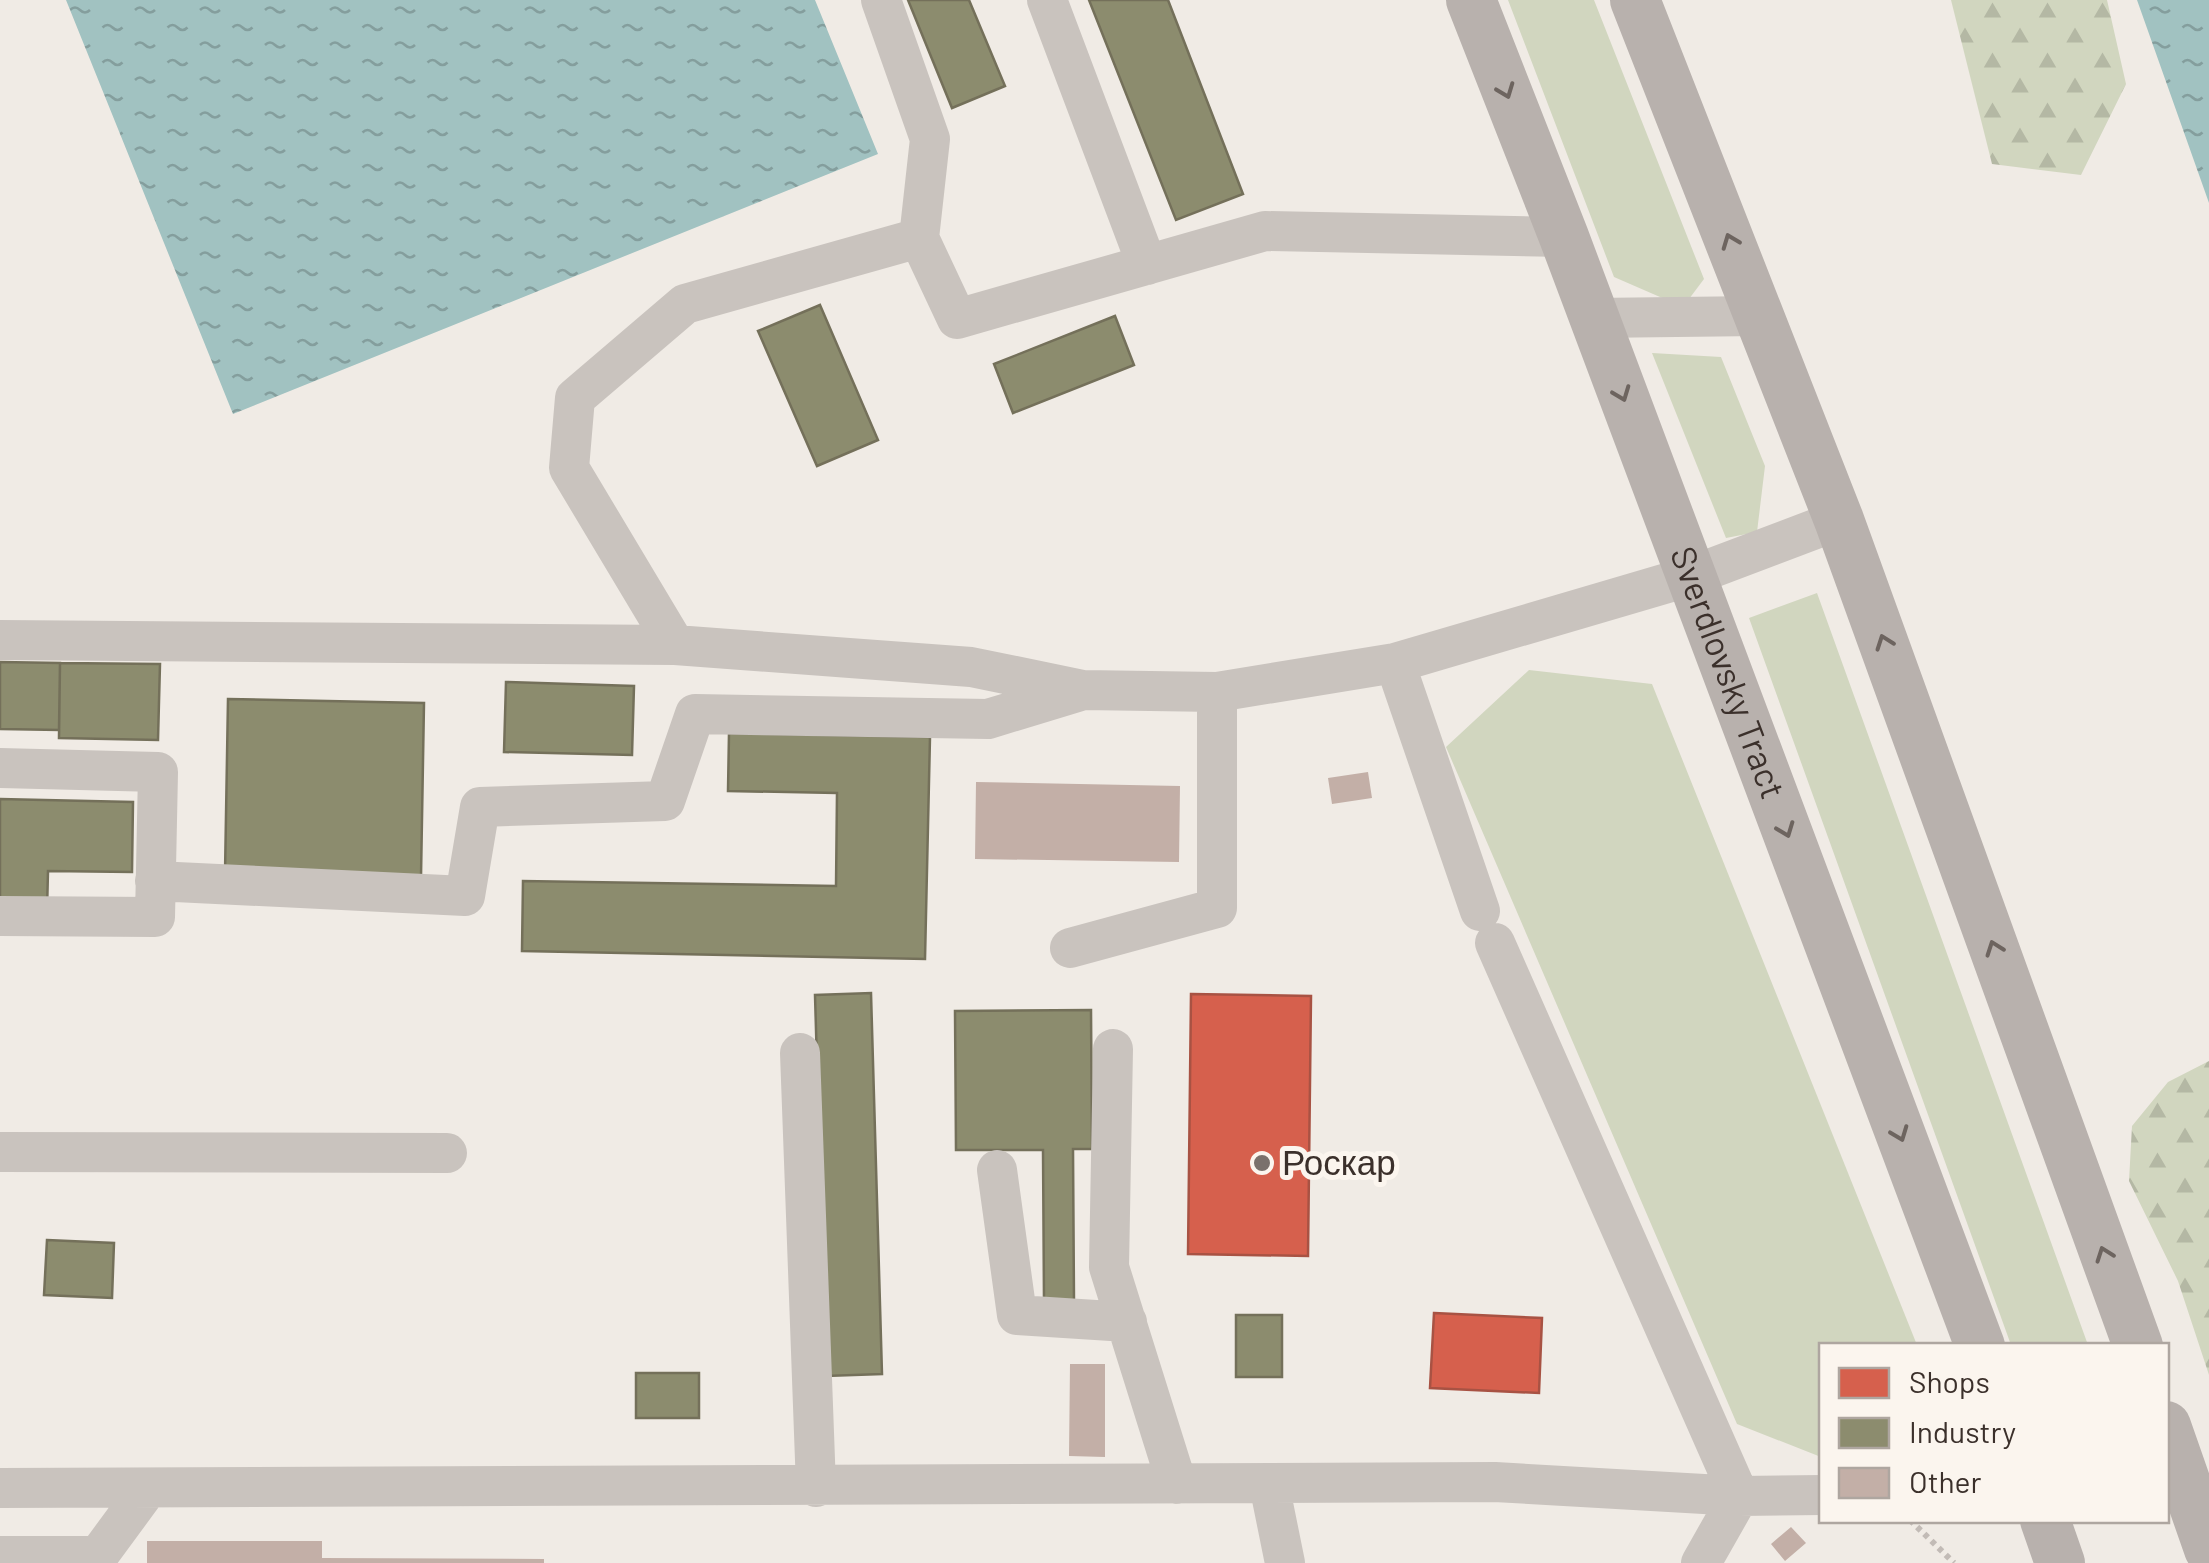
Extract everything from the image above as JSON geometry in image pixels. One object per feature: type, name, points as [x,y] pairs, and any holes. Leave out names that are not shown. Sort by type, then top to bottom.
[{"type":"main road","name":"Sverdlovsky Tract","points":[[1471,0],[1564,237],[1979,1343]]},
{"type":"main road","points":[[1635,0],[1839,520],[2137,1343]]},
{"type":"main road","points":[[2170,1444],[2209,1549]]},
{"type":"main road","points":[[2046,1523],[2060,1563]]},
{"type":"lane","points":[[881,0],[930,139],[919,238],[956,319],[1265,231],[1564,237]]},
{"type":"lane","points":[[1047,0],[1147,265]]},
{"type":"lane","points":[[675,645],[570,468],[575,398],[684,304],[919,238]]},
{"type":"lane","points":[[1593,318],[1759,316]]},
{"type":"lane","points":[[0,640],[675,645],[971,666],[1084,690],[1218,692],[1395,664],[1691,576],[1839,520]]},
{"type":"lane","points":[[1395,664],[1488,927],[1739,1496]]},
{"type":"lane","points":[[155,881],[465,896],[480,807],[664,801],[695,714],[988,719],[1084,690]]},
{"type":"lane","points":[[1070,948],[1217,908],[1218,692]]},
{"type":"lane","points":[[0,768],[158,772],[154,918],[0,916]]},
{"type":"lane","points":[[1113,1049],[1109,1266],[1178,1484]]},
{"type":"lane","points":[[800,1052],[816,1487]]},
{"type":"lane","points":[[0,1152],[447,1153]]},
{"type":"lane","points":[[997,1170],[1017,1315],[1127,1322]]},
{"type":"lane","points":[[0,1488],[1495,1482],[1739,1496],[1819,1495]]},
{"type":"lane","points":[[1268,1484],[1285,1563]]},
{"type":"lane","points":[[0,1556],[98,1556],[148,1488]]},
{"type":"lane","points":[[1701,1563],[1739,1496]]},
{"type":"path","points":[[1913,1523],[1954,1563]]},
{"type":"green space","points":[[1508,0],[1594,0],[1704,279],[1683,307],[1614,277]]},
{"type":"green space","points":[[1951,0],[2107,0],[2126,84],[2081,175],[1992,164]]},
{"type":"green space","points":[[1652,353],[1721,357],[1765,466],[1757,532],[1726,538]]},
{"type":"green space","points":[[1817,593],[2087,1343],[2010,1343],[1749,618]]},
{"type":"green space","points":[[1529,670],[1652,684],[1916,1343],[1819,1343],[1819,1456],[1737,1424],[1446,747]]},
{"type":"green space","points":[[2209,1061],[2209,1375],[2178,1281],[2129,1181],[2132,1126],[2168,1082]]},
{"type":"water","points":[[66,0],[815,0],[878,154],[233,414]]},
{"type":"water","points":[[2137,0],[2209,0],[2209,203]]},
{"type":"building: Shops","points":[[1191,994],[1311,996],[1308,1256],[1188,1254]]},
{"type":"building: Shops","points":[[1434,1313],[1542,1318],[1539,1393],[1430,1388]]},
{"type":"building: Industry","points":[[908,0],[969,0],[1005,86],[952,108]]},
{"type":"building: Industry","points":[[1089,0],[1168,0],[1243,194],[1176,220]]},
{"type":"building: Industry","points":[[820,305],[878,440],[817,466],[758,331]]},
{"type":"building: Industry","points":[[1115,316],[1134,365],[1013,413],[994,364]]},
{"type":"building: Industry","points":[[0,662],[60,663],[59,730],[0,729]]},
{"type":"building: Industry","points":[[60,663],[160,664],[158,740],[59,738]]},
{"type":"building: Industry","points":[[506,682],[634,686],[632,755],[504,752]]},
{"type":"building: Industry","points":[[228,699],[424,703],[421,877],[225,874]]},
{"type":"building: Industry","points":[[729,733],[930,737],[925,959],[522,951],[523,881],[836,886],[837,793],[728,791]]},
{"type":"building: Industry","points":[[0,799],[133,802],[132,872],[48,871],[47,911],[0,910]]},
{"type":"building: Industry","points":[[871,993],[882,1374],[826,1376],[815,995]]},
{"type":"building: Industry","points":[[1091,1010],[1092,1149],[1073,1149],[1074,1302],[1044,1302],[1043,1150],[956,1150],[955,1011]]},
{"type":"building: Industry","points":[[47,1240],[114,1243],[112,1298],[44,1295]]},
{"type":"building: Industry","points":[[1236,1315],[1282,1315],[1282,1377],[1236,1377]]},
{"type":"building: Industry","points":[[636,1373],[699,1373],[699,1418],[636,1418]]},
{"type":"building: Other","points":[[1368,772],[1372,798],[1332,804],[1328,778]]},
{"type":"building: Other","points":[[976,782],[1180,786],[1179,862],[975,859]]},
{"type":"building: Other","points":[[1070,1364],[1105,1364],[1105,1457],[1069,1456]]},
{"type":"building: Other","points":[[1791,1527],[1806,1543],[1785,1561],[1771,1544]]},
{"type":"building: Other","points":[[147,1541],[322,1541],[322,1558],[544,1559],[544,1563],[147,1563]]},
{"type":"place","name":"Роскар","points":[[1262,1163]]}]
